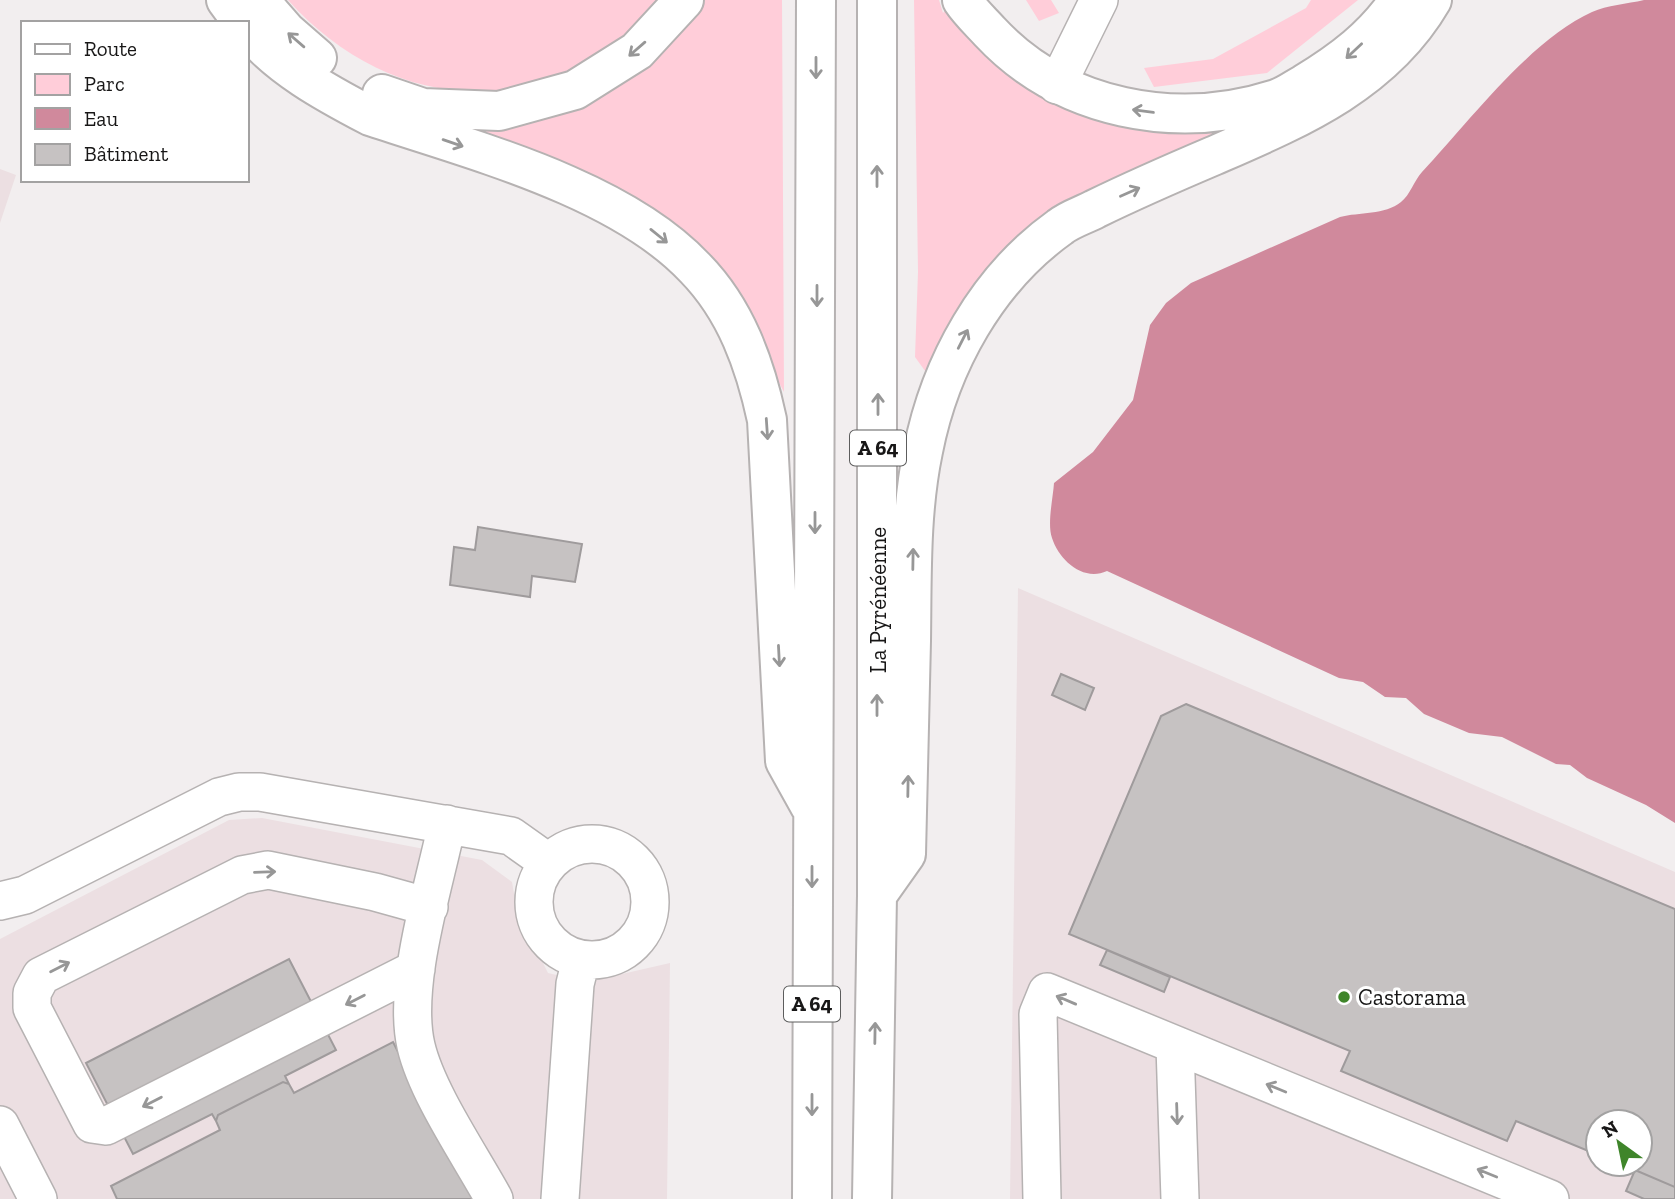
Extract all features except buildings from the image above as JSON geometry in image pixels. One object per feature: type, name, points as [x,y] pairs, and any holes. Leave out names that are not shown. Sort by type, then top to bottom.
[{"type":"highway","points":[[226,0],[242,21]]},
{"type":"highway","points":[[259,0],[286,31],[322,62],[363,88],[423,108],[499,111],[575,90],[637,51],[684,0]]},
{"type":"highway","name":"A 64","points":[[812,1199],[816,0]]},
{"type":"highway","name":"La Pyrénéenne","points":[[872,1199],[877,895],[877,0]]},
{"type":"highway","points":[[962,0],[1007,51],[1057,85],[1114,107],[1173,115],[1226,111],[1279,99],[1343,61],[1384,23],[1399,0]]},
{"type":"highway","points":[[877,895],[906,854],[913,536],[923,450],[948,369],[973,319],[1011,268],[1061,226],[1290,122],[1347,91],[1388,57],[1421,18],[1432,0]]},
{"type":"highway","points":[[248,29],[291,69],[349,105],[370,116],[478,152],[584,193],[653,230],[696,268],[730,316],[755,365],[767,420],[785,761],[812,809]]},
{"type":"street","points":[[1057,85],[1099,0]]},
{"type":"street","points":[[8,905],[219,797],[239,792],[260,792],[511,836],[549,863]]},
{"type":"street","points":[[447,824],[416,969],[412,1015],[416,1047],[434,1089],[494,1199]]},
{"type":"street","points":[[584,844],[604,845],[630,859],[647,884],[650,904],[646,924],[636,941],[620,953],[601,960],[581,960],[564,954],[550,943],[540,929],[534,912],[534,895],[539,877],[549,863],[565,850],[584,844]]},
{"type":"street","points":[[416,969],[106,1126],[92,1124],[32,1009],[32,993],[41,976],[243,875],[268,870],[376,892],[429,907]]},
{"type":"street","points":[[560,1199],[575,984],[581,960]]},
{"type":"street","points":[[1042,1199],[1038,1014],[1047,992],[1550,1199]]},
{"type":"street","points":[[1175,1046],[1180,1199]]},
{"type":"street","points":[[0,1125],[38,1199]]},
{"type":"shaded area","points":[[0,169],[16,175],[0,223]]},
{"type":"shaded area","name":"Castorama","points":[[1018,588],[1675,872],[1675,1199],[1010,1199]]},
{"type":"shaded area","points":[[262,818],[482,860],[512,882],[517,911],[548,973],[587,982],[670,963],[667,1199],[0,1199],[0,939],[229,820]]},
{"type":"green space","points":[[288,0],[663,0],[615,45],[566,73],[524,86],[481,91],[439,88],[398,77],[358,58],[322,32]]},
{"type":"green space","points":[[705,0],[782,0],[784,392],[728,286],[458,127],[588,104],[620,86],[701,9]]},
{"type":"green space","points":[[914,0],[939,0],[943,13],[952,3],[1041,86],[1275,109],[1099,186],[928,375],[915,357],[918,272]]},
{"type":"green space","points":[[1026,0],[1051,0],[1059,13],[1039,21]]},
{"type":"green space","points":[[1311,0],[1358,0],[1267,73],[1154,87],[1144,68],[1213,59],[1306,8]]},
{"type":"water","points":[[1644,0],[1675,0],[1675,823],[1646,805],[1587,778],[1570,765],[1556,764],[1502,737],[1469,733],[1424,714],[1406,698],[1385,697],[1363,682],[1339,678],[1107,571],[1089,574],[1081,571],[1060,554],[1052,538],[1050,526],[1054,483],[1093,452],[1133,400],[1150,325],[1166,303],[1191,283],[1340,217],[1395,206],[1404,199],[1422,172],[1501,84],[1546,42],[1592,12]]},
{"type":"place","name":"Castorama","points":[[1344,997]]}]
